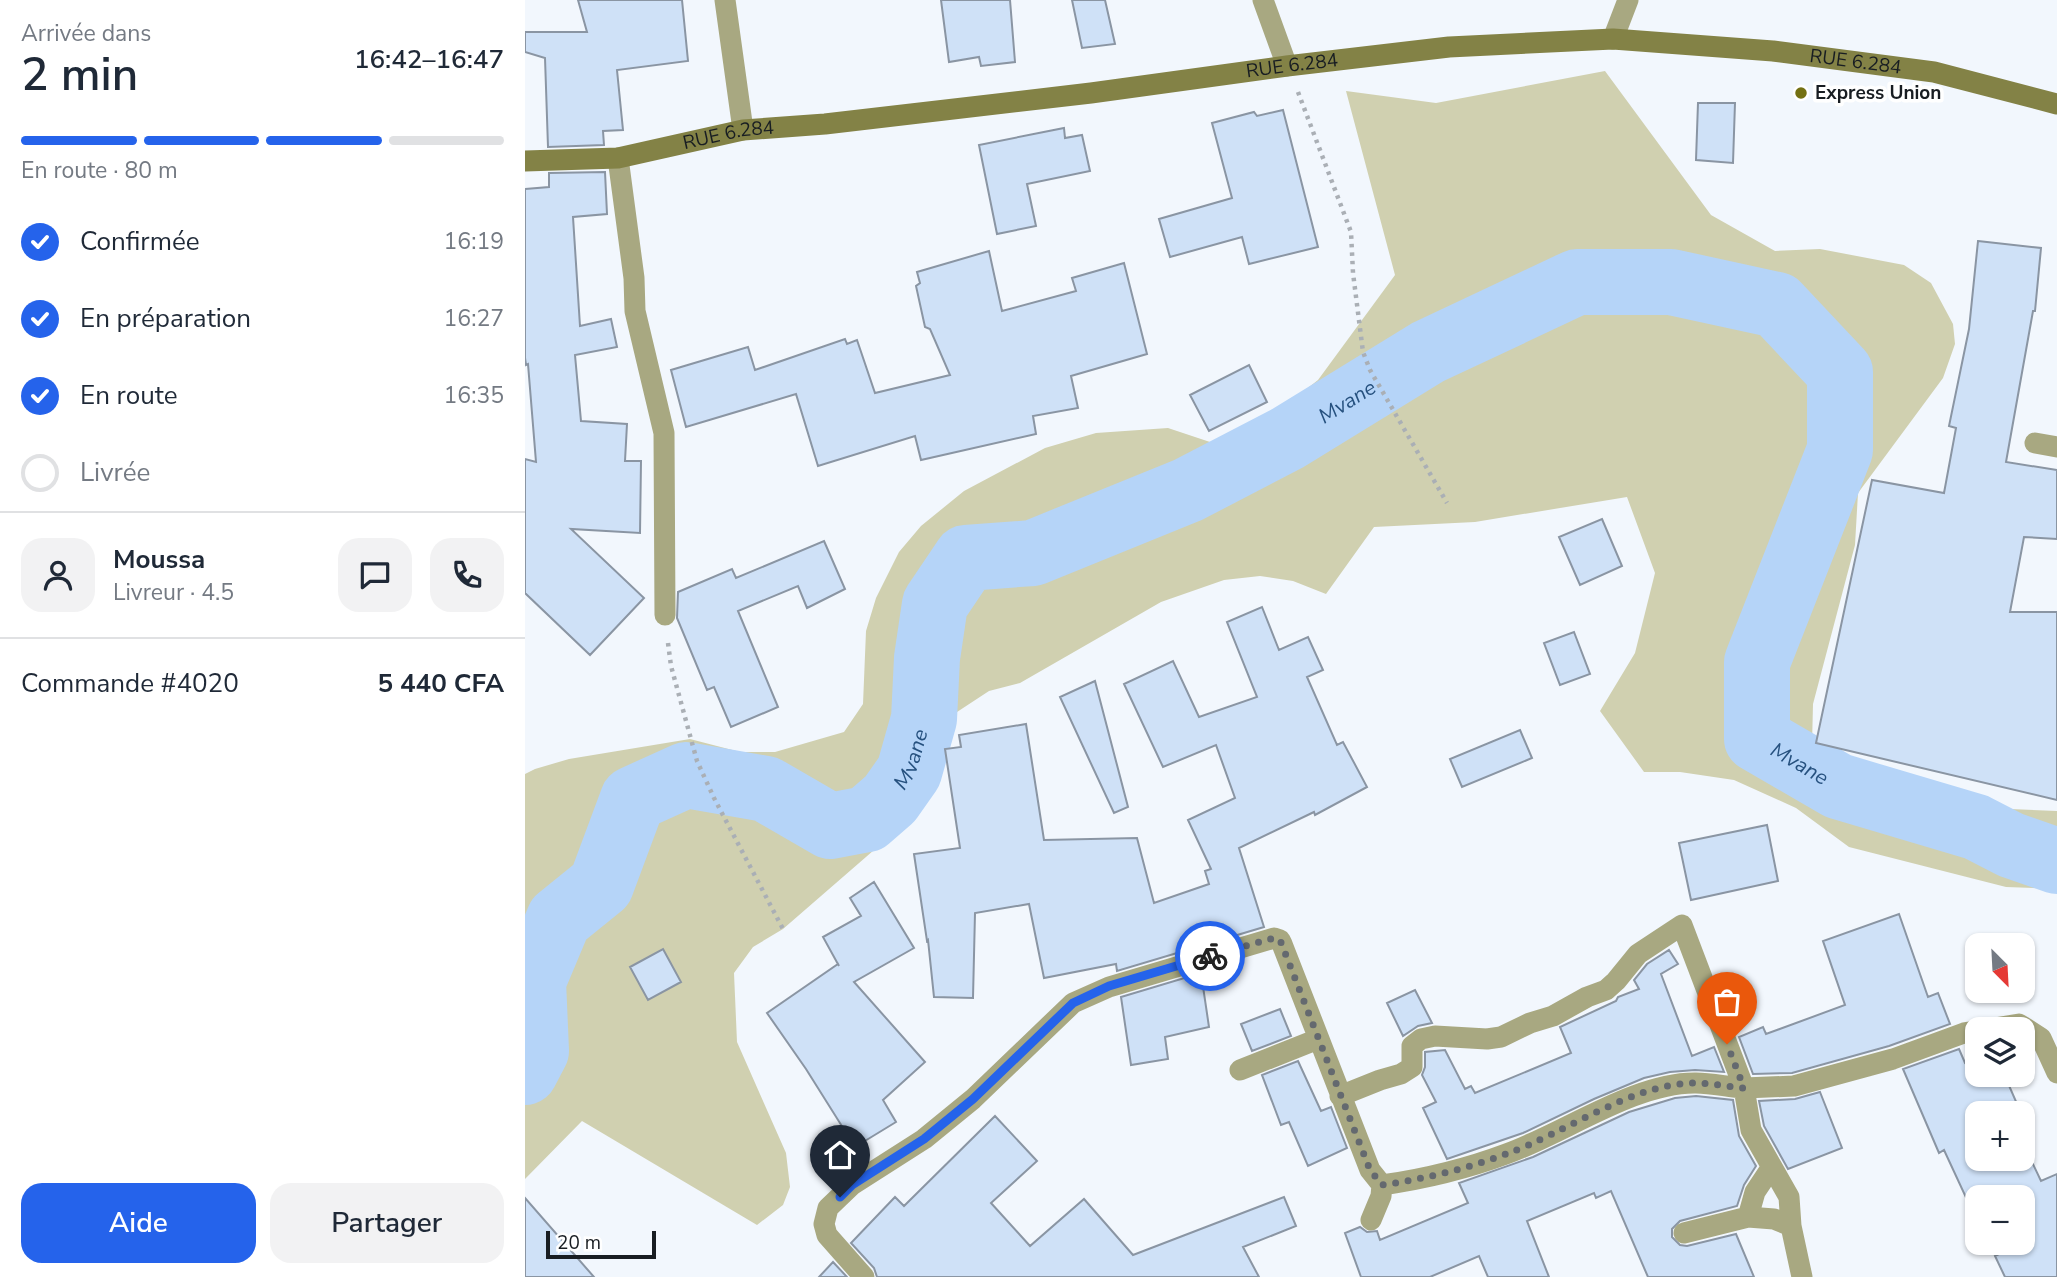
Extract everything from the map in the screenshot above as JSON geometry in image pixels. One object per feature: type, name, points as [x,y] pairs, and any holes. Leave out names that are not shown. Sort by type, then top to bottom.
[{"type":"street","points":[[725,0],[743,130]]},
{"type":"street","points":[[1263,0],[1287,65]]},
{"type":"street","points":[[1613,39],[1628,0]]},
{"type":"street","name":"RUE 6.284","points":[[525,160],[618,158],[743,130],[825,124],[1091,93],[1287,65],[1449,47],[1613,39],[1773,51],[1934,72],[2057,104]]},
{"type":"street","points":[[618,158],[634,278],[635,312],[664,432],[665,615]]},
{"type":"street","points":[[2035,443],[2057,447]]},
{"type":"street","points":[[1340,1096],[1401,1074],[1412,1067],[1412,1046],[1421,1039],[1435,1036],[1487,1039],[1501,1037],[1607,990],[1638,954],[1682,925],[1744,1088],[1751,1130],[1789,1197],[1797,1274]]},
{"type":"street","points":[[864,1277],[827,1235],[824,1224],[828,1208],[852,1185],[924,1139],[973,1099],[1073,1003],[1109,986],[1274,938],[1282,944],[1370,1170],[1382,1185],[1381,1196],[1371,1220]]},
{"type":"street","points":[[1382,1185],[1426,1179],[1508,1154],[1654,1089],[1695,1083],[1744,1088],[1794,1086],[1893,1059],[1965,1033]]},
{"type":"street","points":[[2035,1034],[2041,1038],[2057,1073]]},
{"type":"street","points":[[1240,1070],[1318,1039]]},
{"type":"street","points":[[1748,1217],[1755,1192],[1771,1168]]},
{"type":"street","points":[[1684,1233],[1748,1217],[1774,1219],[1791,1226]]},
{"type":"path","points":[[1287,65],[1352,232],[1353,273],[1363,352],[1370,370],[1447,503]]},
{"type":"path","points":[[665,615],[671,666],[697,761],[783,929]]},
{"type":"green space","points":[[1605,71],[1711,215],[1775,251],[1820,249],[1904,265],[1931,283],[1953,324],[1955,344],[1943,378],[1858,493],[1855,545],[1813,704],[1812,746],[1834,762],[1907,774],[2010,809],[2057,811],[2057,889],[2006,887],[1849,847],[1796,808],[1734,780],[1680,772],[1644,772],[1600,711],[1635,653],[1655,573],[1627,497],[1475,522],[1374,527],[1326,594],[1293,581],[1260,576],[1224,580],[1161,602],[1020,683],[989,691],[957,712],[904,824],[783,929],[753,947],[734,973],[737,1042],[786,1153],[790,1187],[783,1205],[757,1225],[582,1121],[525,1179],[525,774],[569,759],[690,739],[740,752],[775,752],[844,732],[863,704],[866,631],[876,598],[899,552],[921,526],[964,491],[1045,448],[1096,433],[1168,428],[1216,444],[1250,434],[1318,380],[1395,275],[1346,91],[1436,103]]},
{"type":"building","points":[[578,0],[682,0],[688,61],[617,70],[623,130],[603,131],[604,145],[548,147],[545,58],[525,52],[525,32],[587,32]]},
{"type":"building","points":[[941,0],[1010,0],[1015,62],[981,66],[979,57],[949,62]]},
{"type":"building","points":[[1072,0],[1105,0],[1115,44],[1082,48]]},
{"type":"building","points":[[1698,103],[1735,103],[1733,163],[1696,160]]},
{"type":"building","points":[[1283,110],[1318,247],[1249,264],[1242,237],[1170,257],[1159,219],[1232,198],[1212,123],[1254,112],[1257,116]]},
{"type":"building","points":[[1064,128],[1065,138],[1082,135],[1090,171],[1027,184],[1036,226],[997,234],[979,145]]},
{"type":"building","points":[[605,172],[607,214],[573,217],[580,326],[611,319],[617,347],[575,355],[581,421],[627,424],[625,461],[641,461],[640,533],[571,529],[644,598],[590,655],[525,593],[525,459],[536,462],[528,364],[526,365],[525,358],[525,189],[549,187],[549,173]]},
{"type":"building","points":[[1978,241],[2041,248],[2035,311],[2006,462],[2057,470],[2057,539],[2024,537],[2010,612],[2057,612],[2057,800],[1816,743],[1872,480],[1944,493],[1956,428],[1949,426],[1969,329]]},
{"type":"building","points":[[989,251],[1002,311],[1076,291],[1072,278],[1124,263],[1147,354],[1071,376],[1078,408],[1033,416],[1036,434],[921,460],[915,436],[818,466],[796,394],[686,427],[671,370],[748,347],[755,370],[845,339],[847,344],[857,340],[875,393],[950,375],[930,329],[925,327],[916,286],[920,283],[917,272]]},
{"type":"building","points":[[1249,365],[1267,402],[1209,431],[1190,395]]},
{"type":"building","points":[[1602,519],[1622,566],[1580,585],[1559,537]]},
{"type":"building","points":[[824,541],[845,589],[807,608],[798,586],[738,611],[778,707],[731,727],[714,687],[707,690],[677,618],[678,592],[732,569],[736,578]]},
{"type":"building","points":[[1262,607],[1279,650],[1308,637],[1323,670],[1307,677],[1337,745],[1343,742],[1367,787],[1315,815],[1314,812],[1239,848],[1264,927],[1117,971],[1116,964],[1044,978],[1029,904],[975,913],[973,998],[934,997],[914,854],[960,848],[945,749],[961,747],[959,735],[1026,724],[1044,840],[1137,838],[1154,903],[1209,884],[1205,871],[1211,869],[1188,820],[1235,798],[1216,745],[1163,767],[1124,684],[1173,661],[1199,717],[1257,697],[1227,622]]},
{"type":"building","points":[[1574,632],[1590,674],[1560,685],[1544,643]]},
{"type":"building","points":[[1095,681],[1128,807],[1114,813],[1060,697]]},
{"type":"building","points":[[1520,730],[1532,758],[1462,787],[1450,759]]},
{"type":"building","points":[[1767,825],[1778,881],[1691,900],[1679,843]]},
{"type":"building","points":[[874,882],[914,948],[854,982],[925,1062],[883,1100],[896,1122],[855,1147],[767,1013],[838,964],[823,937],[861,916],[850,898]]},
{"type":"building","points":[[1899,914],[1928,997],[1938,993],[1950,1024],[1889,1046],[1792,1073],[1753,1074],[1739,1037],[1763,1027],[1766,1034],[1845,1005],[1823,941]]},
{"type":"building","points":[[663,949],[681,982],[648,1000],[630,967]]},
{"type":"building","points":[[1669,950],[1678,964],[1661,974],[1692,1056],[1714,1047],[1724,1072],[1695,1070],[1644,1078],[1523,1133],[1447,1159],[1423,1108],[1436,1102],[1422,1075],[1425,1052],[1445,1050],[1465,1089],[1471,1086],[1475,1093],[1571,1053],[1560,1027],[1639,989],[1634,980],[1647,964]]},
{"type":"building","points":[[1201,973],[1209,1027],[1165,1037],[1168,1059],[1131,1065],[1121,997]]},
{"type":"building","points":[[1415,990],[1432,1023],[1418,1026],[1403,1036],[1387,1003]]},
{"type":"building","points":[[1280,1009],[1291,1036],[1252,1051],[1241,1024]]},
{"type":"building","points":[[1959,1049],[1965,1063],[1965,1087],[2010,1087],[2016,1101],[1965,1101],[1965,1171],[2035,1171],[2035,1168],[2041,1181],[2057,1174],[2057,1277],[2005,1277],[1995,1256],[2035,1255],[2035,1185],[1965,1185],[1965,1195],[1944,1150],[1939,1153],[1903,1069]]},
{"type":"building","points":[[1298,1061],[1321,1111],[1331,1107],[1347,1148],[1308,1166],[1289,1122],[1281,1125],[1262,1075]]},
{"type":"building","points":[[1820,1092],[1842,1148],[1788,1169],[1764,1126],[1759,1101],[1795,1099]]},
{"type":"building","points":[[1696,1096],[1733,1100],[1739,1136],[1756,1166],[1744,1185],[1737,1206],[1680,1221],[1672,1229],[1672,1237],[1680,1245],[1687,1246],[1736,1234],[1754,1277],[1648,1277],[1611,1191],[1596,1198],[1594,1193],[1527,1221],[1549,1277],[1488,1277],[1479,1256],[1430,1277],[1361,1277],[1345,1233],[1360,1227],[1367,1232],[1377,1231],[1380,1240],[1468,1203],[1459,1183],[1533,1157],[1629,1112],[1675,1098]]},
{"type":"building","points":[[995,1116],[1037,1161],[991,1203],[1030,1246],[1084,1199],[1133,1255],[1284,1197],[1296,1226],[1243,1247],[1259,1277],[877,1277],[874,1268],[851,1243],[895,1197],[904,1206]]},
{"type":"building","points":[[525,1198],[594,1277],[525,1277]]},
{"type":"building","points":[[833,1262],[847,1277],[819,1277]]},
{"type":"waterway","name":"Mvane","points":[[525,1072],[536,1051],[533,981],[559,919],[601,885],[633,799],[686,775],[766,789],[830,826],[867,819],[890,799],[909,772],[924,719],[927,658],[935,604],[966,558],[1033,553],[1188,490],[1288,438],[1428,352],[1577,282],[1671,282],[1777,305],[1840,372],[1840,450],[1757,662],[1757,739],[1838,786],[1976,827],[2011,845],[2057,861]]},
{"type":"way so far","points":[[1210,956],[1274,938],[1280,940],[1370,1170],[1382,1185],[1426,1179],[1508,1154],[1654,1089],[1695,1083],[1744,1088],[1727,1044]]},
{"type":"place","name":"Express Union","points":[[1801,93]]},
{"type":"route","points":[[840,1197],[852,1185],[924,1139],[973,1099],[1073,1003],[1109,986],[1210,956]]}]
